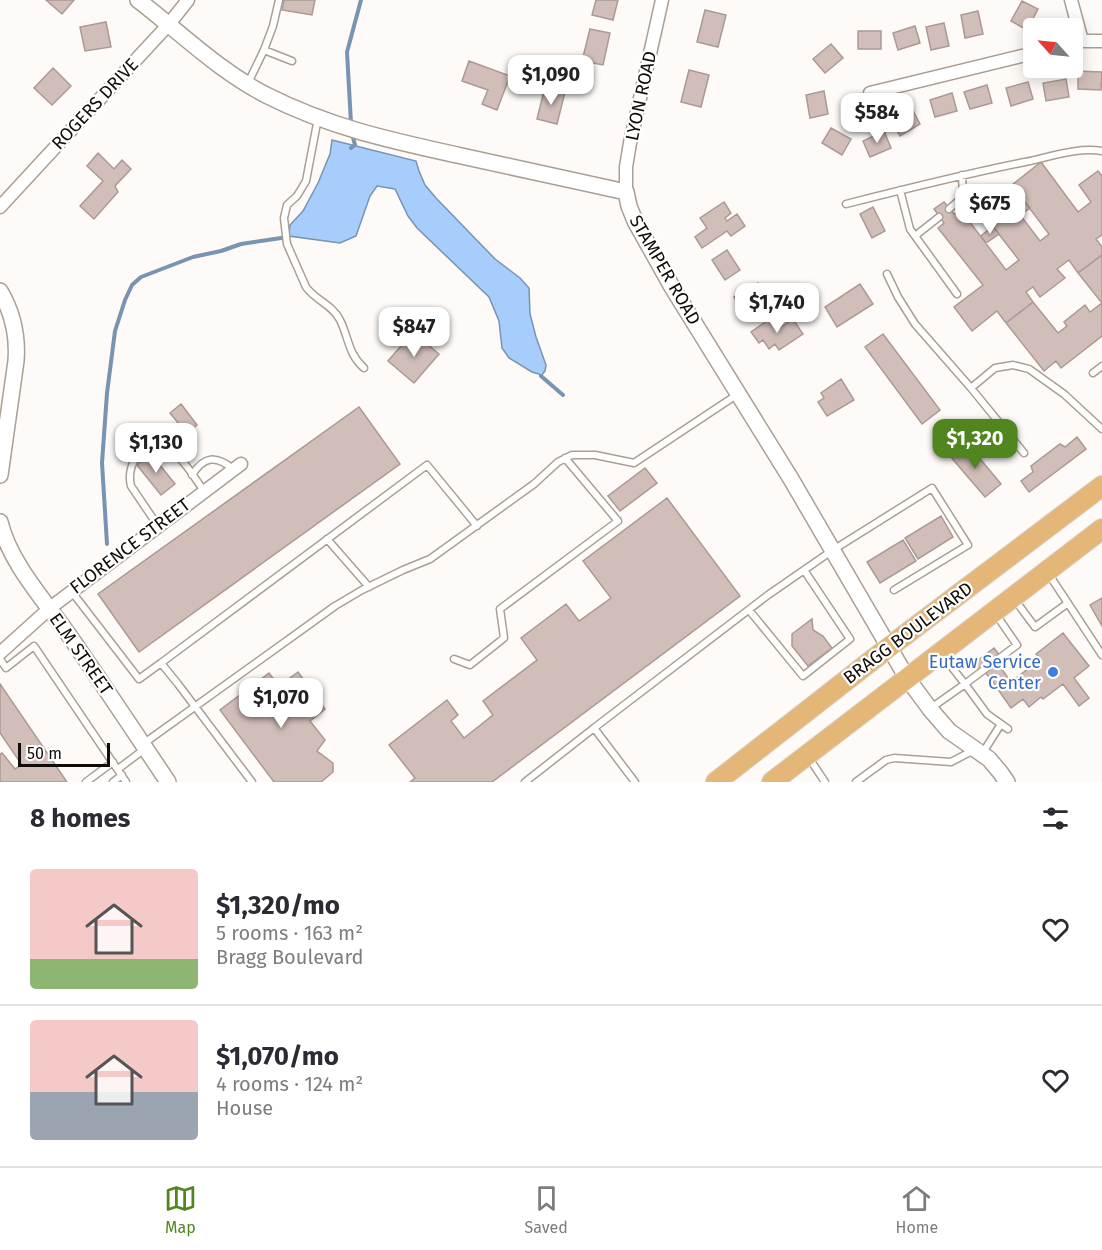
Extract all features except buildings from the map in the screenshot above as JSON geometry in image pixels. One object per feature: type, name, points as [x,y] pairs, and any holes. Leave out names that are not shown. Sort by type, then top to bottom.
[{"type":"main road","name":"BRAGG BOULEVARD","points":[[716,782],[889,647],[1102,486]]},
{"type":"main road","name":"BRAGG BOULEVARD","points":[[772,782],[1102,529]]},
{"type":"street","name":"STAMPER ROAD","points":[[138,0],[230,73],[265,94],[318,118],[376,137],[626,192],[635,221],[672,287],[833,550],[907,678],[949,730],[979,752],[1007,782]]},
{"type":"street","name":"ROGERS DRIVE","points":[[0,207],[169,24],[188,0]]},
{"type":"street","name":"LYON ROAD","points":[[626,192],[626,167],[630,142],[662,0]]},
{"type":"street","points":[[1071,0],[1074,18]]},
{"type":"street","points":[[1083,42],[1102,41]]},
{"type":"street","points":[[870,93],[1023,56]]},
{"type":"street","points":[[0,291],[11,312],[17,344],[0,475]]},
{"type":"street","name":"FLORENCE STREET","points":[[0,653],[71,591],[236,466]]},
{"type":"street","name":"ELM STREET","points":[[0,522],[10,551],[168,782]]},
{"type":"lane","points":[[248,84],[273,26],[279,0]]},
{"type":"lane","points":[[264,50],[292,61]]},
{"type":"lane","points":[[318,118],[306,181],[297,196],[287,205],[284,218],[286,244],[306,287],[310,293],[334,310],[356,361],[364,368]]},
{"type":"lane","points":[[846,204],[962,175],[1073,152],[1102,151]]},
{"type":"lane","points":[[949,208],[963,197],[962,175]]},
{"type":"lane","points":[[900,190],[910,229],[957,294]]},
{"type":"lane","points":[[915,236],[939,216]]},
{"type":"lane","points":[[887,274],[915,324],[1024,453]]},
{"type":"lane","points":[[971,388],[995,368],[1013,365],[1029,369],[1064,394],[1102,429]]},
{"type":"lane","points":[[1093,374],[1102,366]]},
{"type":"lane","points":[[113,782],[144,746],[335,606],[403,570],[430,559],[534,484],[558,462],[572,455],[595,455],[634,463],[738,393]]},
{"type":"lane","points":[[158,526],[131,486],[129,478],[129,469],[140,453],[158,448],[169,451],[180,459],[204,491]]},
{"type":"lane","points":[[454,659],[470,665],[504,638],[500,609],[618,522],[565,458]]},
{"type":"lane","points":[[192,475],[205,460],[213,459],[236,466]]},
{"type":"lane","points":[[71,591],[138,679],[427,465],[477,526]]},
{"type":"lane","points":[[525,782],[768,595],[833,550],[932,488],[968,545],[894,590]]},
{"type":"lane","points":[[327,539],[369,587]]},
{"type":"lane","points":[[749,610],[803,676],[850,639],[804,570]]},
{"type":"lane","points":[[1047,572],[1102,655]]},
{"type":"lane","points":[[1013,597],[1035,627],[1068,603]]},
{"type":"lane","points":[[930,709],[1017,645],[994,612]]},
{"type":"lane","points":[[0,659],[6,668],[34,646],[126,782]]},
{"type":"lane","points":[[940,653],[987,714],[1008,729]]},
{"type":"lane","points":[[161,663],[252,782]]},
{"type":"lane","points":[[856,782],[886,760],[894,758],[951,762],[979,752],[1001,724]]},
{"type":"lane","points":[[594,728],[635,782]]},
{"type":"lane","points":[[807,755],[825,782]]},
{"type":"lane","points":[[86,782],[113,762]]},
{"type":"water","points":[[332,140],[416,161],[425,185],[436,198],[495,259],[529,288],[530,314],[546,365],[541,376],[509,358],[502,348],[499,321],[489,297],[417,228],[408,216],[395,189],[377,186],[370,196],[356,236],[340,243],[289,236],[290,225],[303,211],[318,183],[330,154]]},
{"type":"waterway","points":[[351,123],[347,52],[361,0]]},
{"type":"waterway","points":[[351,148],[355,145],[352,134]]},
{"type":"waterway","points":[[107,544],[102,463],[107,393],[115,331],[132,285],[141,277],[193,257],[241,244],[288,237]]},
{"type":"waterway","points":[[541,376],[563,395]]},
{"type":"place","name":"Eutaw Service Center","points":[[1053,672]]}]
